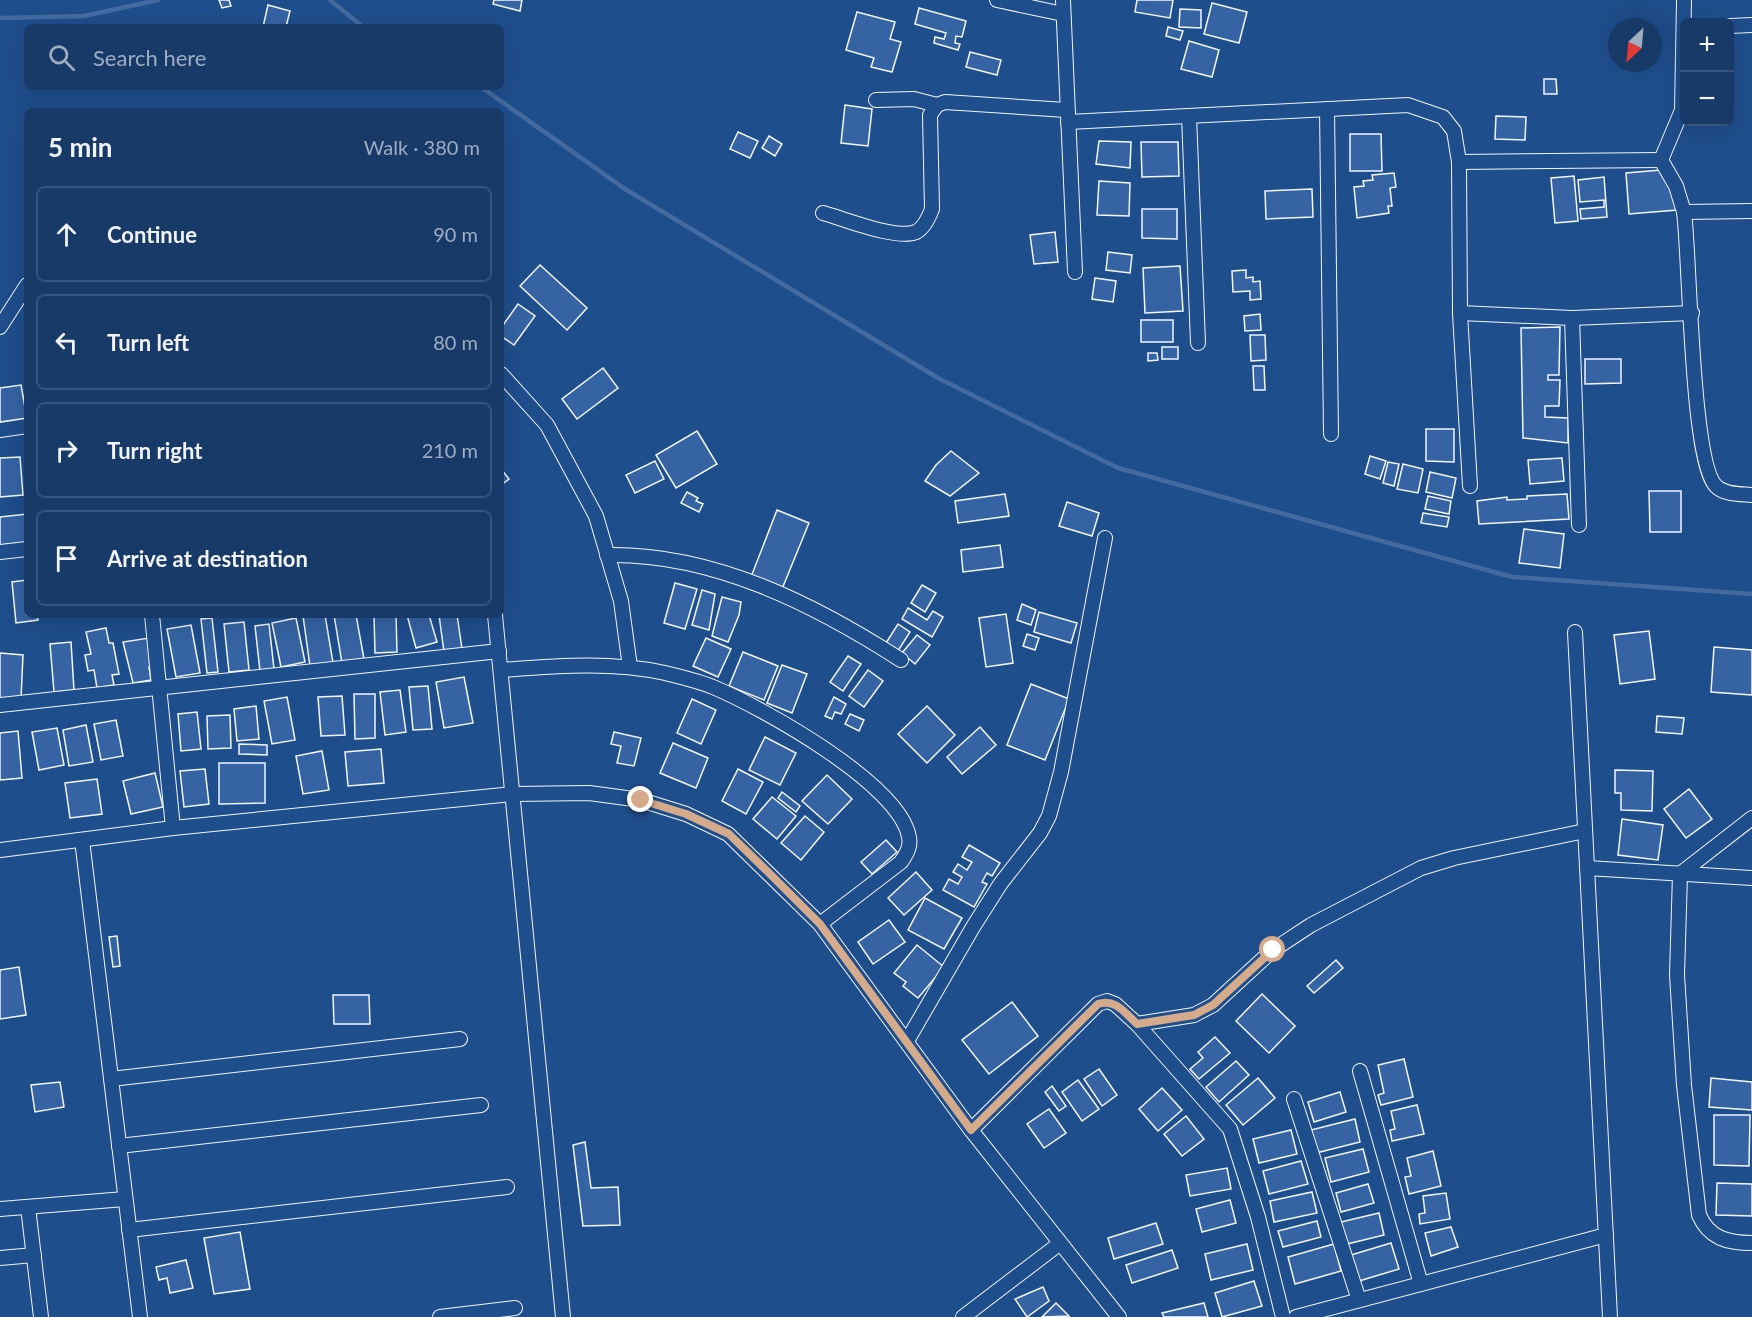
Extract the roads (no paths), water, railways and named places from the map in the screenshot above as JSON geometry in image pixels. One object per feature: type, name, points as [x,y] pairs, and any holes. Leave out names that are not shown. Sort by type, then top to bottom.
[{"type":"street","points":[[997,0],[1063,14]]},
{"type":"street","points":[[1063,0],[1075,272]]},
{"type":"street","points":[[1684,0],[1684,18]]},
{"type":"street","points":[[1734,26],[1752,25]]},
{"type":"street","points":[[1661,160],[1682,110],[1683,72]]},
{"type":"street","points":[[876,100],[914,99],[937,105]]},
{"type":"street","points":[[823,213],[900,235],[917,232],[927,221],[932,209],[930,115],[937,105],[945,102],[978,102],[1067,116],[1189,116],[1408,105],[1428,110],[1443,117],[1454,131],[1459,162],[1461,313],[1470,486]]},
{"type":"street","points":[[1327,109],[1331,434]]},
{"type":"street","points":[[1189,116],[1198,343]]},
{"type":"street","points":[[1459,162],[1661,160]]},
{"type":"street","points":[[1661,160],[1676,186],[1684,212],[1698,423],[1709,476],[1716,487],[1728,493],[1752,495]]},
{"type":"street","points":[[1684,212],[1752,211]]},
{"type":"street","points":[[0,327],[24,290]]},
{"type":"street","points":[[1461,313],[1572,318],[1692,313]]},
{"type":"street","points":[[1572,318],[1579,525]]},
{"type":"street","points":[[504,377],[547,425],[596,516],[621,601],[630,667]]},
{"type":"street","points":[[0,430],[24,426]]},
{"type":"street","points":[[907,1041],[978,918],[1001,883],[1040,833],[1049,816],[1060,772],[1105,538]]},
{"type":"street","points":[[0,552],[24,549]]},
{"type":"street","points":[[607,555],[669,558],[725,572],[792,599],[852,628],[901,660]]},
{"type":"street","points":[[152,618],[174,828]]},
{"type":"street","points":[[495,618],[563,1317]]},
{"type":"street","points":[[1575,632],[1610,1317]]},
{"type":"street","points":[[0,705],[499,651]]},
{"type":"street","points":[[501,670],[557,666],[630,667],[712,686],[805,734],[882,795],[898,815],[909,836],[909,849],[901,862],[820,924]]},
{"type":"street","points":[[0,850],[174,828],[513,794],[589,793],[641,800],[686,814],[729,834],[820,924],[971,1130],[1119,1317]]},
{"type":"street","points":[[1680,874],[1752,818]]},
{"type":"street","points":[[1137,1024],[1194,1015],[1213,1005],[1273,950],[1311,925],[1421,868],[1454,858],[1585,831]]},
{"type":"street","points":[[82,840],[140,1317]]},
{"type":"street","points":[[1587,868],[1752,878]]},
{"type":"street","points":[[1680,874],[1677,986],[1684,1085],[1699,1215],[1705,1229],[1714,1236],[1752,1243]]},
{"type":"street","points":[[971,1130],[1098,1004],[1107,1001],[1115,1004],[1137,1024],[1230,1129],[1258,1216],[1283,1317]]},
{"type":"street","points":[[111,1079],[460,1039]]},
{"type":"street","points":[[1360,1071],[1421,1284]]},
{"type":"street","points":[[1294,1099],[1359,1300]]},
{"type":"street","points":[[119,1146],[481,1105]]},
{"type":"street","points":[[129,1230],[507,1187]]},
{"type":"street","points":[[0,1202],[0,1209],[125,1199]]},
{"type":"street","points":[[28,1207],[41,1317]]},
{"type":"street","points":[[1296,1317],[1605,1235]]},
{"type":"street","points":[[963,1317],[1059,1244]]},
{"type":"street","points":[[0,1258],[34,1255]]},
{"type":"street","points":[[440,1317],[515,1308]]},
{"type":"waterway","points":[[0,18],[84,16],[158,0]]},
{"type":"waterway","points":[[330,0],[359,24]]},
{"type":"waterway","points":[[485,90],[625,189],[938,378],[1118,468],[1512,577],[1752,594]]}]
